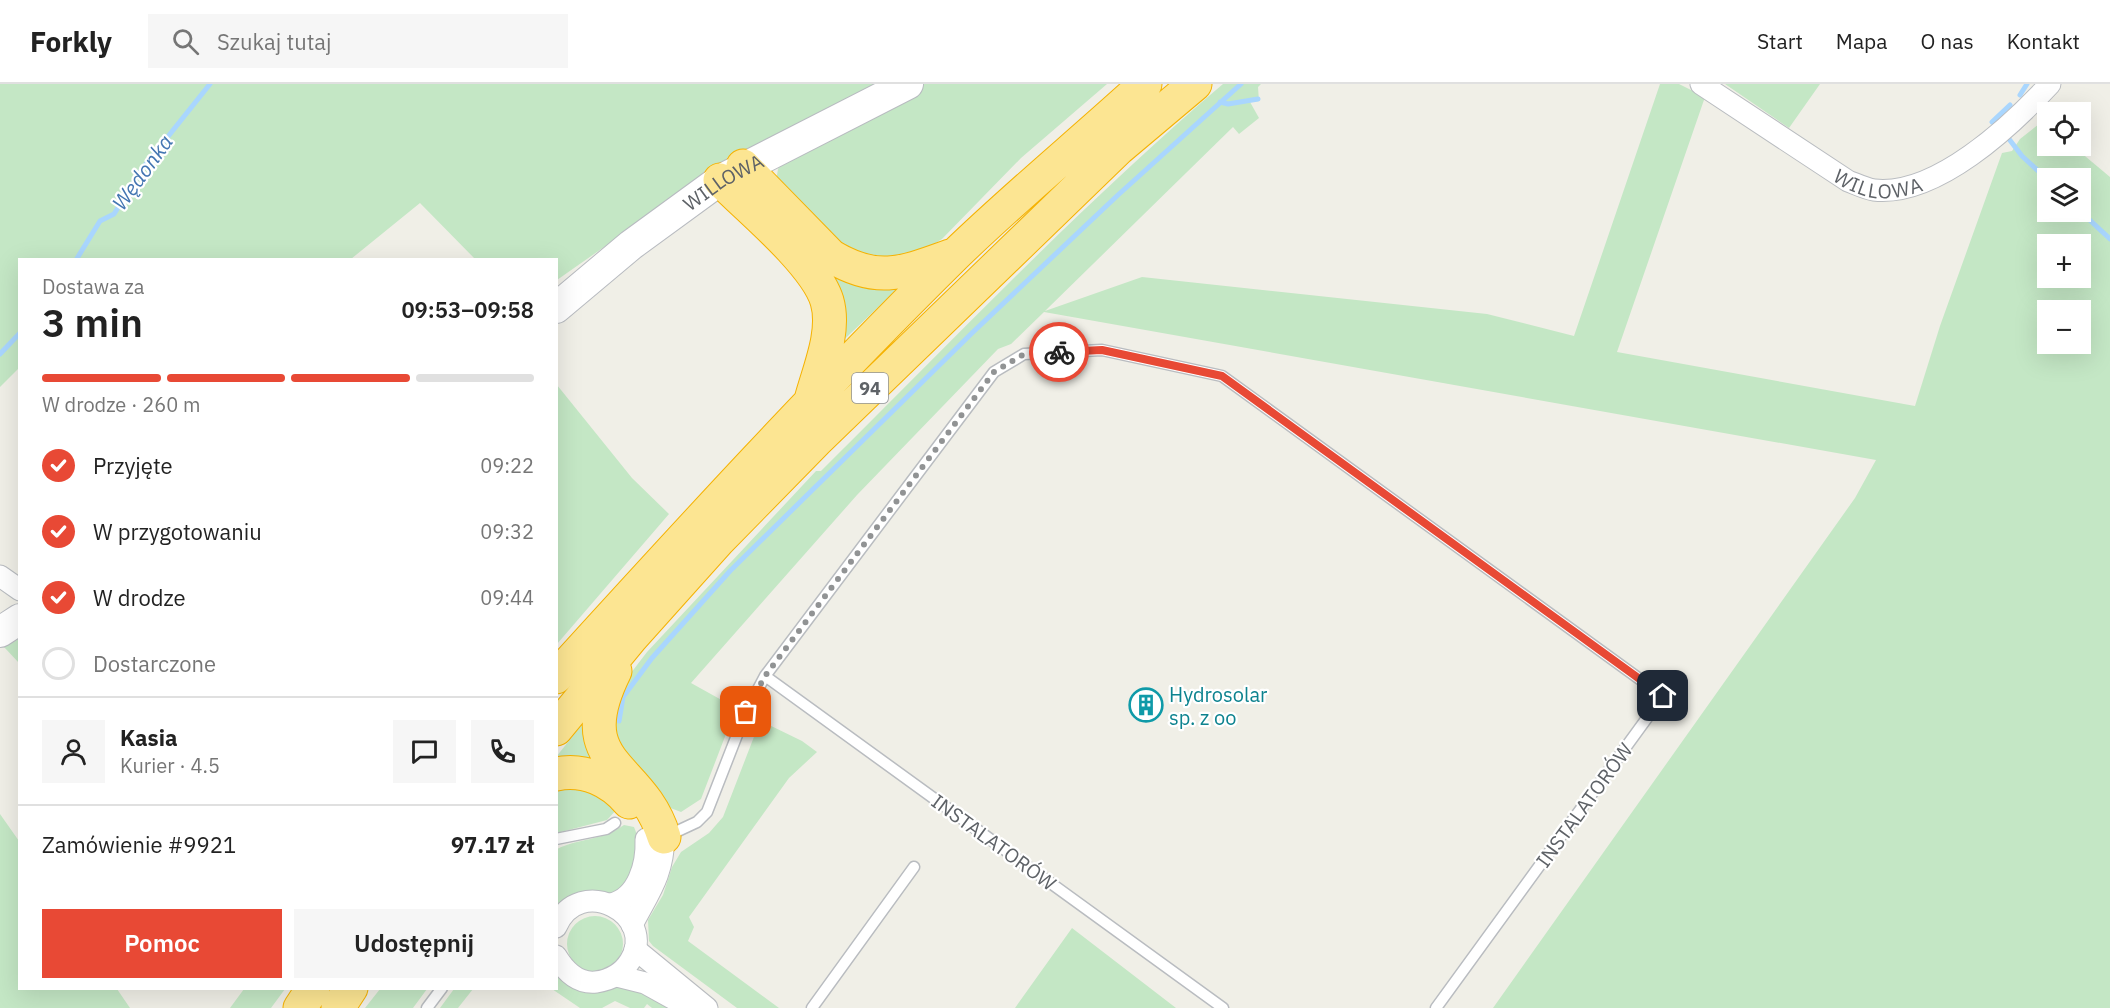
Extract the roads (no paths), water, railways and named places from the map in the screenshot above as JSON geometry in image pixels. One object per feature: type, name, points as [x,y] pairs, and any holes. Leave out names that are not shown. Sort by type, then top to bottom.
[{"type":"highway","name":"94","points":[[558,675],[809,404],[958,253],[1145,84]]},
{"type":"highway","name":"94","points":[[558,727],[631,638],[718,541],[816,441],[1119,148],[1195,84]]},
{"type":"highway","points":[[732,173],[831,256],[847,266],[872,274],[889,274],[958,253]]},
{"type":"highway","points":[[732,173],[817,281],[827,301],[827,342],[809,404]]},
{"type":"highway","points":[[631,638],[604,693],[598,727],[605,753],[650,805],[655,838]]},
{"type":"highway","points":[[558,774],[581,773],[608,783],[620,792],[655,838]]},
{"type":"highway","points":[[300,1008],[312,990]]},
{"type":"highway","points":[[338,1008],[350,990]]},
{"type":"street","name":"WILLOWA","points":[[558,306],[631,245],[732,173],[908,84]]},
{"type":"street","name":"WILLOWA","points":[[1701,84],[1848,181],[1874,190],[1898,189],[1938,176],[1979,150],[2029,107],[2050,84]]},
{"type":"street","points":[[0,576],[18,589]]},
{"type":"street","points":[[611,904],[621,902],[636,884],[655,838]]},
{"type":"street","points":[[632,925],[655,886],[663,855],[655,838]]},
{"type":"street","points":[[558,924],[565,914],[580,903],[597,901],[611,904],[618,908],[632,925],[635,949],[624,970],[616,976],[593,982],[581,980],[562,967],[558,960]]},
{"type":"street","points":[[635,949],[707,1008]]},
{"type":"street","points":[[616,976],[645,983],[690,1008]]},
{"type":"lane","name":"INSTALATORÓW","points":[[655,838],[697,822],[712,806],[746,712],[765,676],[994,372],[1024,354],[1102,350],[1222,376],[1663,696],[1436,1008]]},
{"type":"lane","name":"INSTALATORÓW","points":[[765,676],[1223,1008]]},
{"type":"lane","points":[[558,839],[606,829],[615,823]]},
{"type":"lane","points":[[812,1008],[914,867]]},
{"type":"lane","points":[[427,1008],[440,990]]},
{"type":"waterway","name":"Wędonka","points":[[77,258],[100,221],[114,214],[142,169],[210,84]]},
{"type":"waterway","points":[[619,721],[623,697],[652,658],[730,571],[972,333],[1118,195],[1241,84]]},
{"type":"waterway","points":[[2020,95],[2027,84]]},
{"type":"waterway","points":[[1220,102],[1228,104],[1258,99]]},
{"type":"waterway","points":[[1992,122],[2010,105]]},
{"type":"waterway","points":[[2009,139],[2022,156],[2037,170]]},
{"type":"waterway","points":[[2091,221],[2110,239]]},
{"type":"waterway","name":"Wędonka","points":[[0,354],[18,335]]},
{"type":"place","name":"Hydrosolar sp. z oo","points":[[1146,705]]}]
